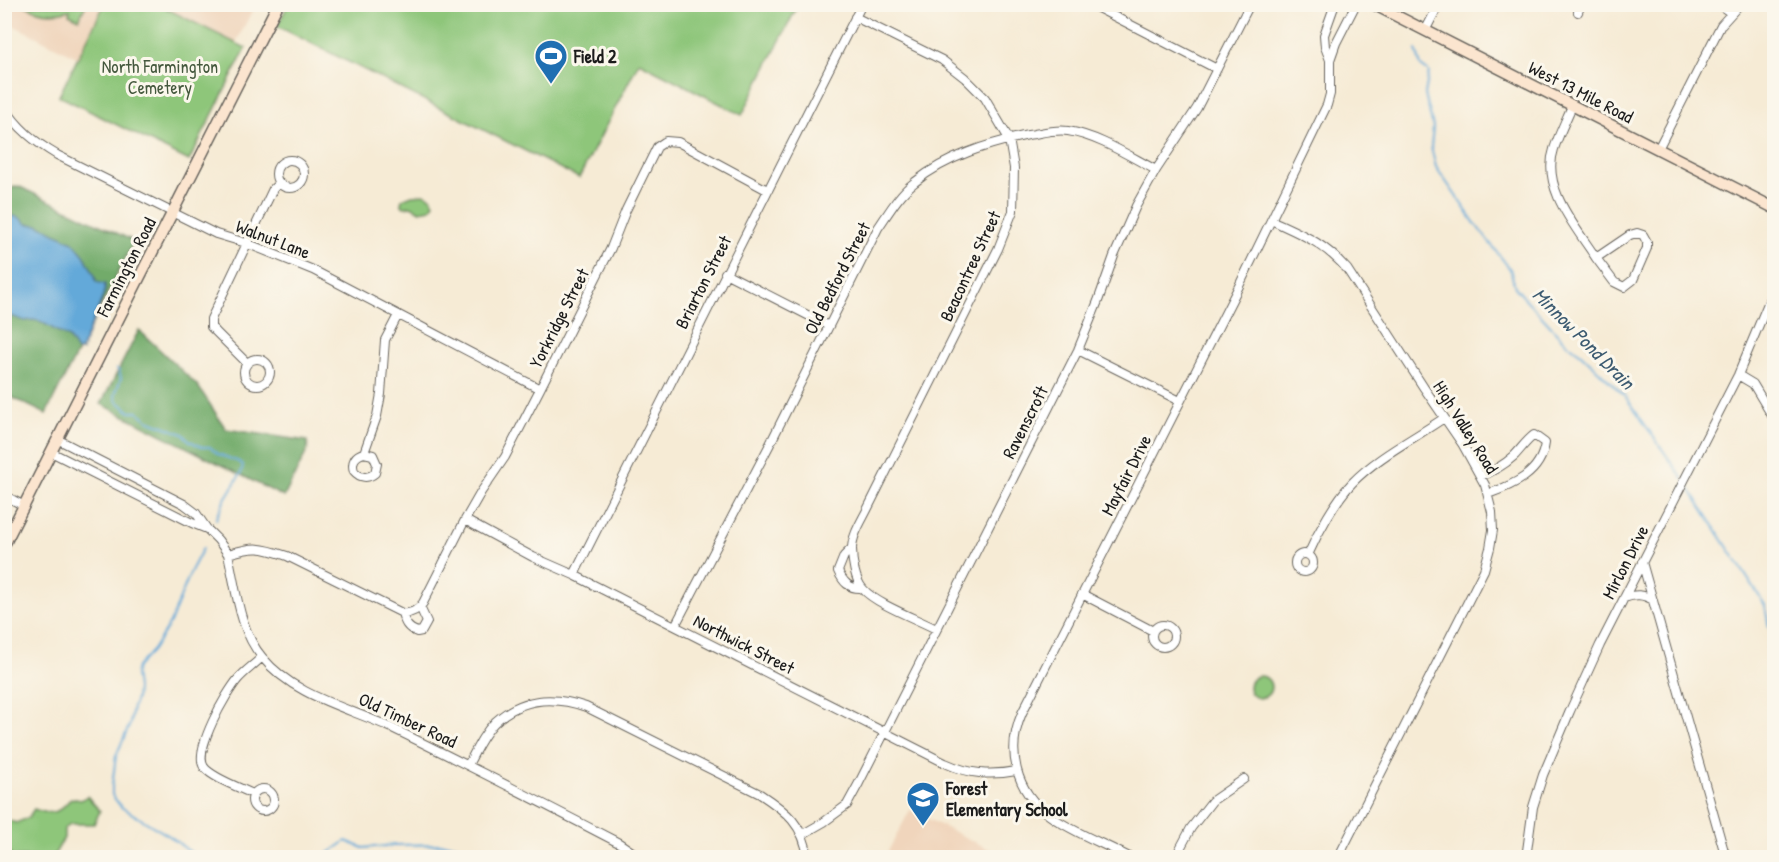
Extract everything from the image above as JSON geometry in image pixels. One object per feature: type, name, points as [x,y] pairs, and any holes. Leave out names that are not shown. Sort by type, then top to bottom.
[{"type":"street","name":"Farmington Road","points":[[4,545],[278,4]]},
{"type":"street","name":"Briarton Street","points":[[574,575],[862,4]]},
{"type":"street","points":[[1090,4],[1217,69]]},
{"type":"street","name":"Ravenscroft","points":[[803,834],[847,805],[1078,350],[1136,206],[1156,170],[1197,108],[1250,4]]},
{"type":"street","name":"Mayfair Drive","points":[[1330,60],[1325,47],[1324,35],[1335,4]]},
{"type":"street","name":"Mayfair Drive","points":[[1131,858],[1047,814],[1028,795],[1016,771],[1014,742],[1019,719],[1327,105],[1330,94],[1330,60],[1356,4]]},
{"type":"street","name":"West 13 Mile Road","points":[[1373,4],[1774,208]]},
{"type":"street","points":[[1425,31],[1439,4]]},
{"type":"street","points":[[1718,4],[1731,13]]},
{"type":"street","points":[[1658,149],[1721,25],[1740,4]]},
{"type":"street","name":"Beacontree Street","points":[[855,17],[942,60],[965,78],[985,98],[1009,139],[1014,168],[1013,211],[998,249],[867,510],[852,548],[844,556],[838,571],[842,581],[850,587],[862,588],[876,599],[936,629]]},
{"type":"street","name":"Walnut Lane","points":[[4,106],[13,120],[33,140],[57,155],[216,234],[246,243],[312,270],[540,389]]},
{"type":"street","points":[[1572,106],[1553,150],[1550,171],[1565,211],[1596,258],[1614,282],[1624,287],[1633,280],[1647,242],[1643,235],[1637,233],[1630,235],[1596,258]]},
{"type":"street","points":[[4,125],[13,120]]},
{"type":"street","name":"Old Bedford Street","points":[[675,626],[769,446],[878,228],[896,201],[914,182],[940,165],[967,152],[1009,139],[1055,130],[1079,133],[1097,140],[1156,170]]},
{"type":"street","name":"Yorkridge Street","points":[[228,554],[249,548],[270,550],[287,556],[402,613],[410,629],[417,632],[422,631],[427,622],[420,607],[477,497],[505,457],[611,248],[626,210],[657,147],[666,141],[678,142],[767,190]]},
{"type":"street","points":[[247,363],[211,327],[211,319],[273,189],[279,183]]},
{"type":"street","name":"High Valley Road","points":[[1271,220],[1319,243],[1335,255],[1347,269],[1463,445],[1488,494],[1492,512],[1493,530],[1484,570],[1338,858]]},
{"type":"street","points":[[725,273],[828,326]]},
{"type":"street","name":"Mirlon Drive","points":[[1526,858],[1533,807],[1543,775],[1596,655],[1737,375],[1774,289]]},
{"type":"street","points":[[364,453],[377,416],[385,340],[398,315]]},
{"type":"street","points":[[1078,350],[1180,401]]},
{"type":"street","points":[[1737,375],[1753,384],[1774,419]]},
{"type":"street","points":[[1308,555],[1333,509],[1352,483],[1377,462],[1444,418]]},
{"type":"street","points":[[1480,476],[1501,466],[1534,435],[1545,443],[1544,453],[1529,473],[1516,484],[1488,494]]},
{"type":"street","points":[[57,439],[184,504],[196,513],[228,554]]},
{"type":"street","points":[[51,452],[207,529]]},
{"type":"street","points":[[140,497],[147,486]]},
{"type":"street","points":[[4,495],[24,506]]},
{"type":"street","name":"Northwick Street","points":[[465,520],[533,557],[574,575],[945,763],[965,771],[997,774],[1016,771]]},
{"type":"street","points":[[852,548],[854,569],[862,588]]},
{"type":"street","name":"Old Timber Road","points":[[228,554],[243,619],[251,641],[262,657],[285,680],[307,693],[367,716],[468,765],[619,843],[641,858]]},
{"type":"street","points":[[1642,562],[1726,858]]},
{"type":"street","points":[[1082,594],[1153,631]]},
{"type":"street","points":[[1624,598],[1635,594],[1653,600]]},
{"type":"street","points":[[402,613],[413,612],[420,607]]},
{"type":"street","points":[[253,794],[213,774],[204,767],[201,756],[206,738],[237,680],[262,657]]},
{"type":"street","points":[[468,765],[487,732],[495,722],[509,712],[536,701],[554,699],[586,707],[760,795],[781,808],[803,834],[808,858]]},
{"type":"street","points":[[1175,858],[1191,828],[1212,801],[1244,778]]},
{"type":"shaded area","points":[[4,5],[105,5],[78,58],[5,21]]},
{"type":"shaded area","points":[[159,5],[255,5],[236,43]]},
{"type":"shaded area","name":"Forest Elementary School","points":[[910,810],[1005,857],[885,857]]},
{"type":"green space","points":[[452,4],[469,13],[473,4],[798,5],[742,115],[639,62],[579,178],[277,26],[288,5]]},
{"type":"green space","points":[[25,5],[86,5],[79,19],[69,14],[70,10],[47,13]]},
{"type":"green space","name":"North Farmington Cemetery","points":[[104,5],[159,5],[246,48],[189,161],[59,96]]},
{"type":"green space","points":[[18,186],[134,241],[46,414],[5,394],[4,190]]},
{"type":"green space","points":[[424,194],[431,197],[434,203],[431,209],[420,211],[401,204],[402,199]]},
{"type":"green space","points":[[139,330],[198,386],[226,429],[307,441],[308,449],[284,497],[101,404]]},
{"type":"green space","points":[[1260,676],[1268,679],[1271,687],[1268,695],[1260,698],[1252,695],[1249,687],[1252,679]]},
{"type":"green space","points":[[87,796],[100,811],[94,824],[70,824],[64,829],[64,838],[53,857],[12,857],[5,845],[5,819],[16,823],[28,818],[34,809],[51,813],[63,807],[71,798],[81,800]]},
{"type":"water","points":[[5,215],[19,217],[27,224],[39,225],[73,242],[84,255],[96,282],[105,284],[102,299],[83,344],[84,347],[81,348],[82,351],[77,351],[69,338],[40,321],[25,321],[5,314]]},
{"type":"waterway","name":"Minnow Pond Drain","points":[[1416,50],[1421,66],[1429,72],[1425,94],[1433,127],[1431,147],[1436,167],[1510,269],[1515,287],[1565,342],[1625,396],[1683,479]]},
{"type":"waterway","points":[[117,369],[121,378],[115,395],[116,400],[130,412],[138,412],[148,420],[183,434],[190,441],[202,447],[210,447],[218,454],[243,465],[216,519]]},
{"type":"waterway","name":"Minnow Pond Drain","points":[[1686,483],[1765,605],[1769,627],[1774,635]]},
{"type":"waterway","points":[[200,858],[171,837],[121,807],[112,795],[112,786],[116,756],[130,724],[136,699],[137,667],[153,650],[170,623],[203,548]]},
{"type":"waterway","points":[[322,858],[346,841],[363,848],[452,844],[499,858]]},
{"type":"place","name":"Field 2","points":[[551,85]]},
{"type":"place","name":"Forest Elementary School","points":[[923,827]]}]
